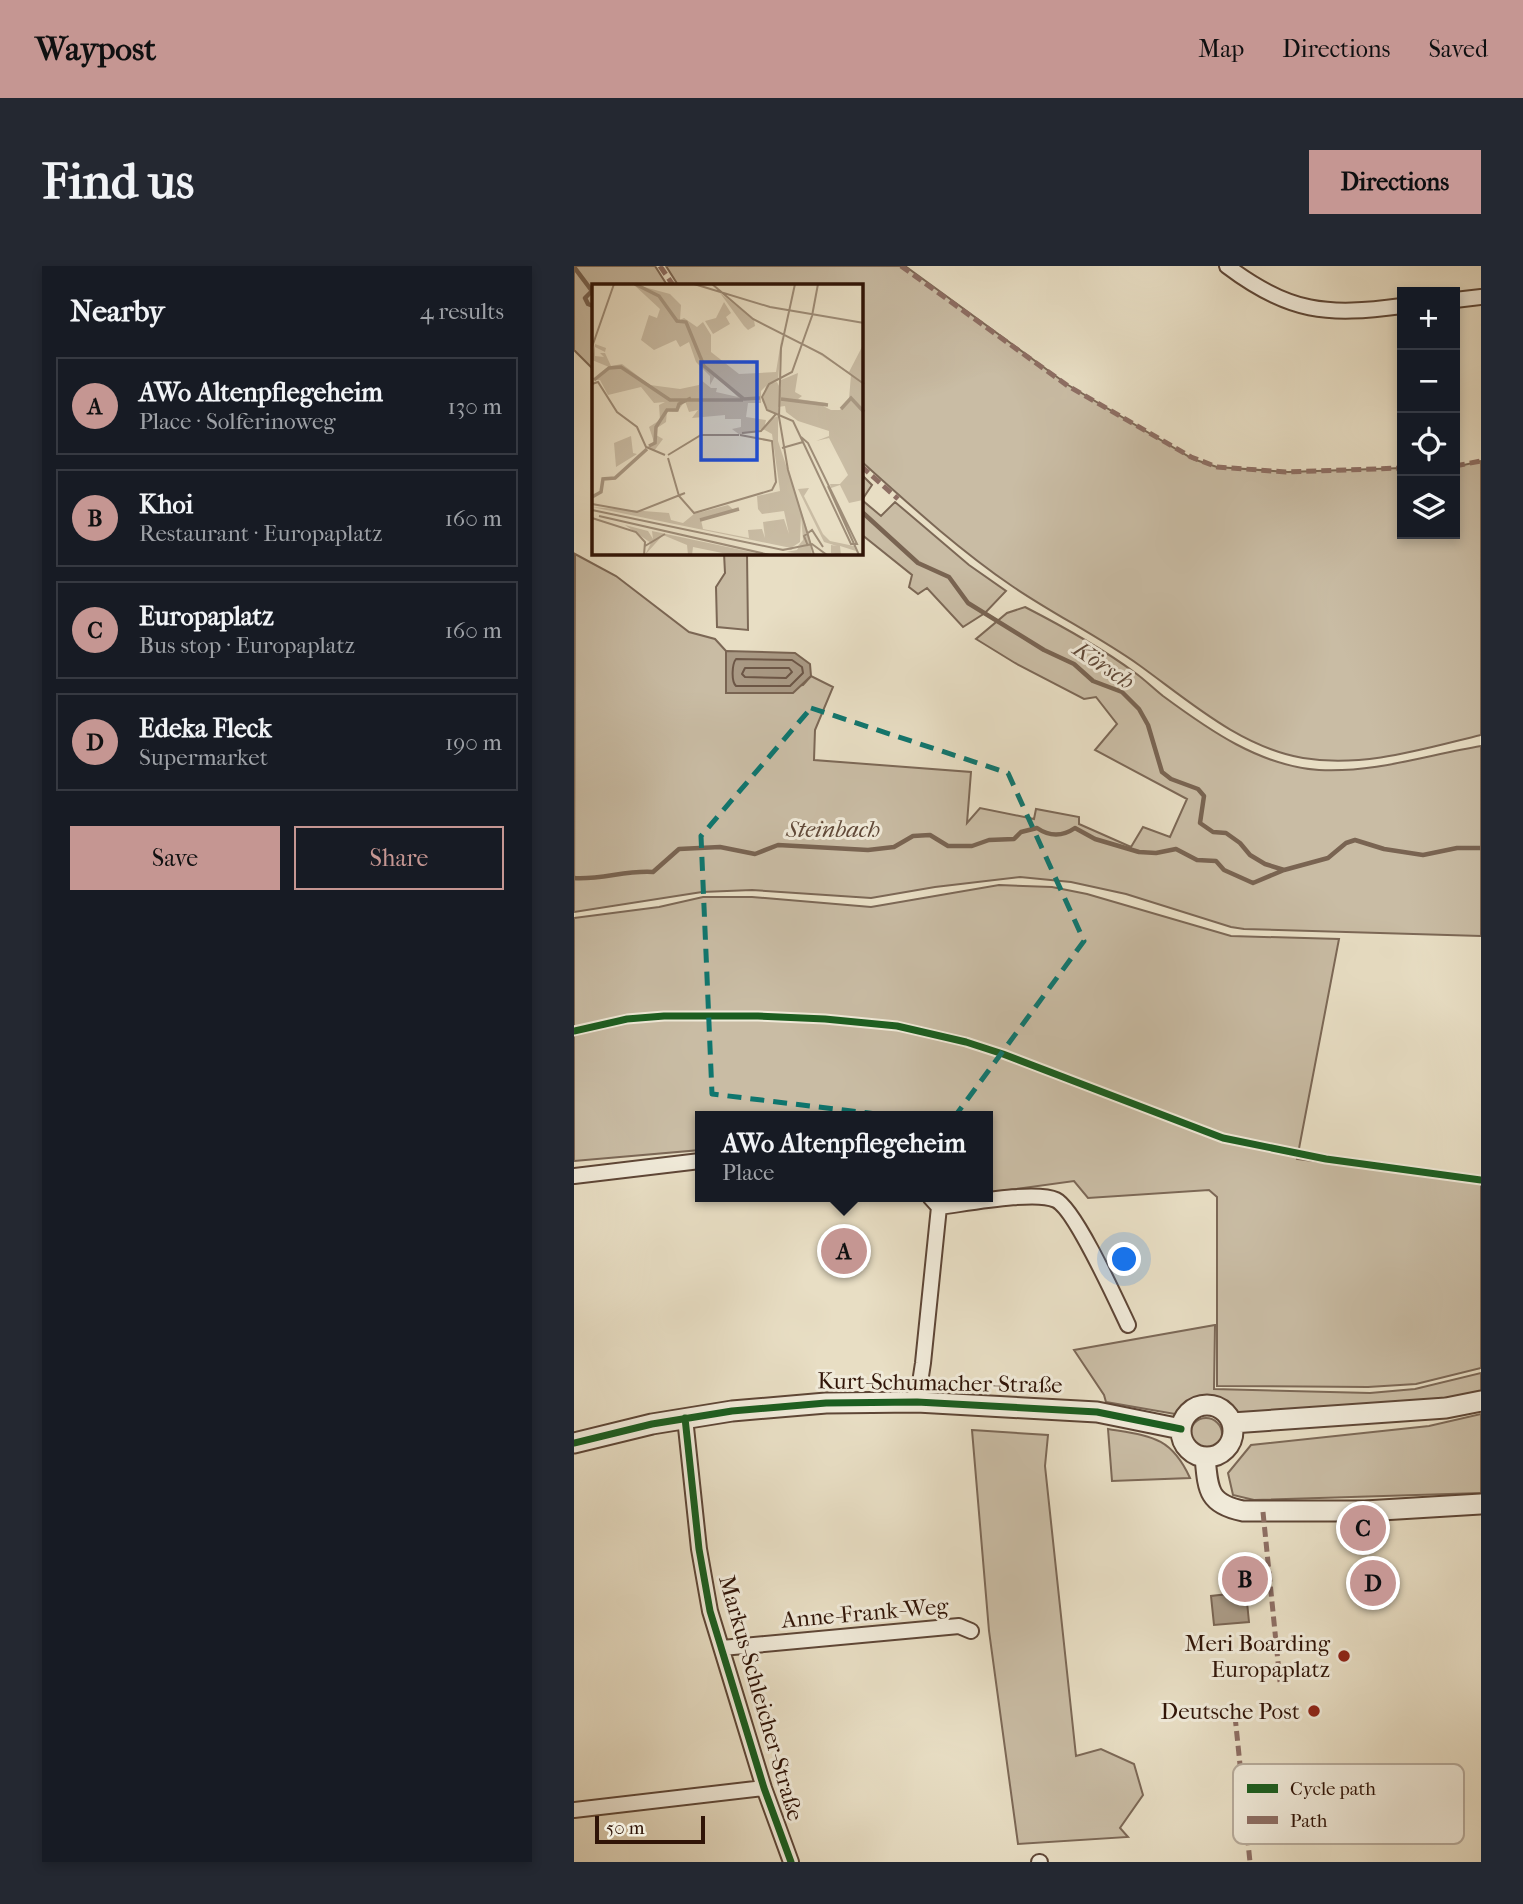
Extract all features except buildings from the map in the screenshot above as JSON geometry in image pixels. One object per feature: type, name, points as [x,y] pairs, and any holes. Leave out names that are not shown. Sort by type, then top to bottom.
[{"type":"street","points":[[1227,266],[1248,282],[1294,304],[1324,311],[1397,306]]},
{"type":"street","points":[[1460,299],[1481,297]]},
{"type":"street","points":[[574,1176],[695,1162]]},
{"type":"street","points":[[993,1199],[1037,1196],[1058,1201],[1076,1223],[1128,1325]]},
{"type":"street","points":[[917,1402],[923,1363],[934,1202]]},
{"type":"street","points":[[1232,1423],[1446,1408],[1481,1401]]},
{"type":"street","name":"Kurt-Schumacher-Straße","points":[[574,1443],[685,1418],[826,1403],[917,1402],[1097,1412],[1181,1429]]},
{"type":"street","points":[[1204,1405],[1216,1407],[1226,1413],[1232,1423],[1233,1436],[1227,1447],[1217,1455],[1205,1457],[1195,1454],[1187,1448],[1182,1439],[1184,1418],[1193,1409],[1204,1405]]},
{"type":"street","name":"Markus-Schleicher-Straße","points":[[685,1418],[699,1549],[710,1611],[764,1787],[791,1862]]},
{"type":"street","points":[[1205,1457],[1207,1480],[1212,1495],[1225,1507],[1243,1511],[1292,1512],[1481,1504]]},
{"type":"street","name":"Anne-Frank-Weg","points":[[722,1648],[959,1626],[971,1631]]},
{"type":"street","points":[[574,1810],[764,1787]]},
{"type":"highlighted area","points":[[811,708],[1008,773],[1084,941],[950,1123],[712,1094],[701,836]]},
{"type":"shaded area","points":[[574,266],[655,266],[666,284],[592,284],[592,368],[574,350]]},
{"type":"shaded area","points":[[666,266],[905,266],[1068,385],[1193,459],[1217,467],[1288,472],[1397,468],[1397,539],[1460,539],[1460,466],[1481,461],[1481,735],[1393,756],[1348,761],[1303,758],[1280,752],[1258,744],[1216,721],[1123,654],[992,572],[863,463],[863,284],[677,284]]},
{"type":"shaded area","points":[[863,476],[872,485],[863,498]]},
{"type":"shaded area","points":[[863,501],[881,516],[895,502],[969,565],[1006,591],[985,613],[963,627],[927,588],[918,594],[909,587],[912,575],[863,536]]},
{"type":"shaded area","points":[[575,554],[616,576],[689,632],[715,639],[726,651],[727,693],[803,685],[811,676],[833,687],[815,730],[814,760],[971,772],[967,823],[980,808],[1034,819],[1036,809],[1079,817],[1079,824],[1131,847],[1143,827],[1170,837],[1187,799],[1095,750],[1117,724],[1096,697],[1084,699],[976,639],[1007,613],[1025,607],[1108,654],[1180,709],[1217,733],[1276,762],[1319,770],[1360,769],[1481,746],[1481,936],[1244,929],[1126,894],[1071,882],[1020,877],[871,898],[752,890],[702,892],[574,912]]},
{"type":"shaded area","points":[[724,555],[747,555],[748,630],[717,627],[716,587],[725,573]]},
{"type":"shaded area","points":[[999,885],[1052,887],[1087,894],[1231,936],[1339,939],[1297,1159],[1481,1183],[1481,1368],[1416,1384],[1368,1387],[1217,1386],[1217,1197],[1209,1190],[1088,1198],[1074,1181],[993,1192],[993,1111],[695,1111],[695,1150],[574,1161],[574,918],[659,907],[703,897],[752,897],[871,907]]},
{"type":"shaded area","points":[[1215,1325],[1214,1389],[1370,1393],[1415,1389],[1481,1373],[1481,1394],[1450,1400],[1237,1413],[1228,1405],[1203,1400],[1175,1414],[1106,1402],[1074,1350]]},
{"type":"shaded area","points":[[1481,1414],[1481,1493],[1254,1500],[1233,1495],[1228,1473],[1251,1445],[1429,1426]]},
{"type":"shaded area","points":[[1206,1418],[1218,1422],[1222,1434],[1218,1446],[1206,1450],[1194,1446],[1190,1434],[1194,1422]]},
{"type":"shaded area","points":[[1108,1429],[1158,1440],[1175,1454],[1190,1478],[1112,1481]]},
{"type":"shaded area","points":[[972,1430],[1048,1435],[1045,1466],[1076,1756],[1101,1749],[1134,1764],[1143,1795],[1120,1828],[1128,1837],[1018,1844],[989,1631]]},
{"type":"water","points":[[726,651],[795,653],[810,664],[811,676],[793,693],[726,693]]},
{"type":"water","points":[[1246,1592],[1249,1622],[1214,1625],[1211,1596]]},
{"type":"waterway","name":"Körsch","points":[[574,267],[592,291]]},
{"type":"waterway","name":"Körsch","points":[[592,291],[585,298],[592,306]]},
{"type":"waterway","name":"Körsch","points":[[863,513],[918,563],[949,577],[968,603],[1044,650],[1074,664],[1093,681],[1122,692],[1139,709],[1148,725],[1162,772],[1171,779],[1198,789],[1204,796],[1200,823],[1213,832],[1226,833],[1250,855],[1265,864],[1284,870],[1328,858],[1346,843],[1355,840],[1384,849],[1423,855],[1457,848],[1481,848]]},
{"type":"waterway","name":"Steinbach","points":[[574,878],[653,872],[679,849],[720,847],[755,854],[778,845],[868,850],[894,847],[913,836],[930,835],[948,846],[972,846],[989,840],[1014,839],[1021,832],[1037,828],[1056,835],[1075,828],[1095,839],[1139,852],[1156,853],[1176,849],[1197,860],[1216,861],[1224,870],[1253,883],[1284,870]]},
{"type":"marked path","points":[[660,266],[672,284]]},
{"type":"marked path","points":[[901,266],[1068,386],[1191,457],[1217,467],[1286,472],[1397,468]]},
{"type":"marked path","points":[[1460,465],[1481,461]]},
{"type":"marked path","points":[[863,468],[898,499]]},
{"type":"marked path","points":[[1263,1512],[1280,1682]]},
{"type":"marked path","points":[[1235,1716],[1240,1764]]},
{"type":"marked path","points":[[1248,1844],[1250,1862]]},
{"type":"cycle path","points":[[574,1031],[627,1019],[664,1016],[758,1016],[897,1026],[966,1042],[1003,1054],[1223,1138],[1326,1159],[1481,1180]]},
{"type":"cycle path","points":[[574,1443],[652,1424],[732,1411],[826,1403],[917,1402],[1097,1412],[1181,1429]]},
{"type":"cycle path","points":[[685,1418],[699,1549],[710,1611],[764,1788],[791,1862]]},
{"type":"place","name":"AWo Altenpflegeheim","points":[[844,1251]]},
{"type":"place","name":"Europaplatz","points":[[1363,1528]]},
{"type":"place","name":"Khoi","points":[[1245,1579]]},
{"type":"place","name":"Edeka Fleck","points":[[1373,1583]]},
{"type":"place","name":"Meri Boarding Europaplatz","points":[[1344,1656]]},
{"type":"place","name":"Deutsche Post","points":[[1314,1711]]}]
